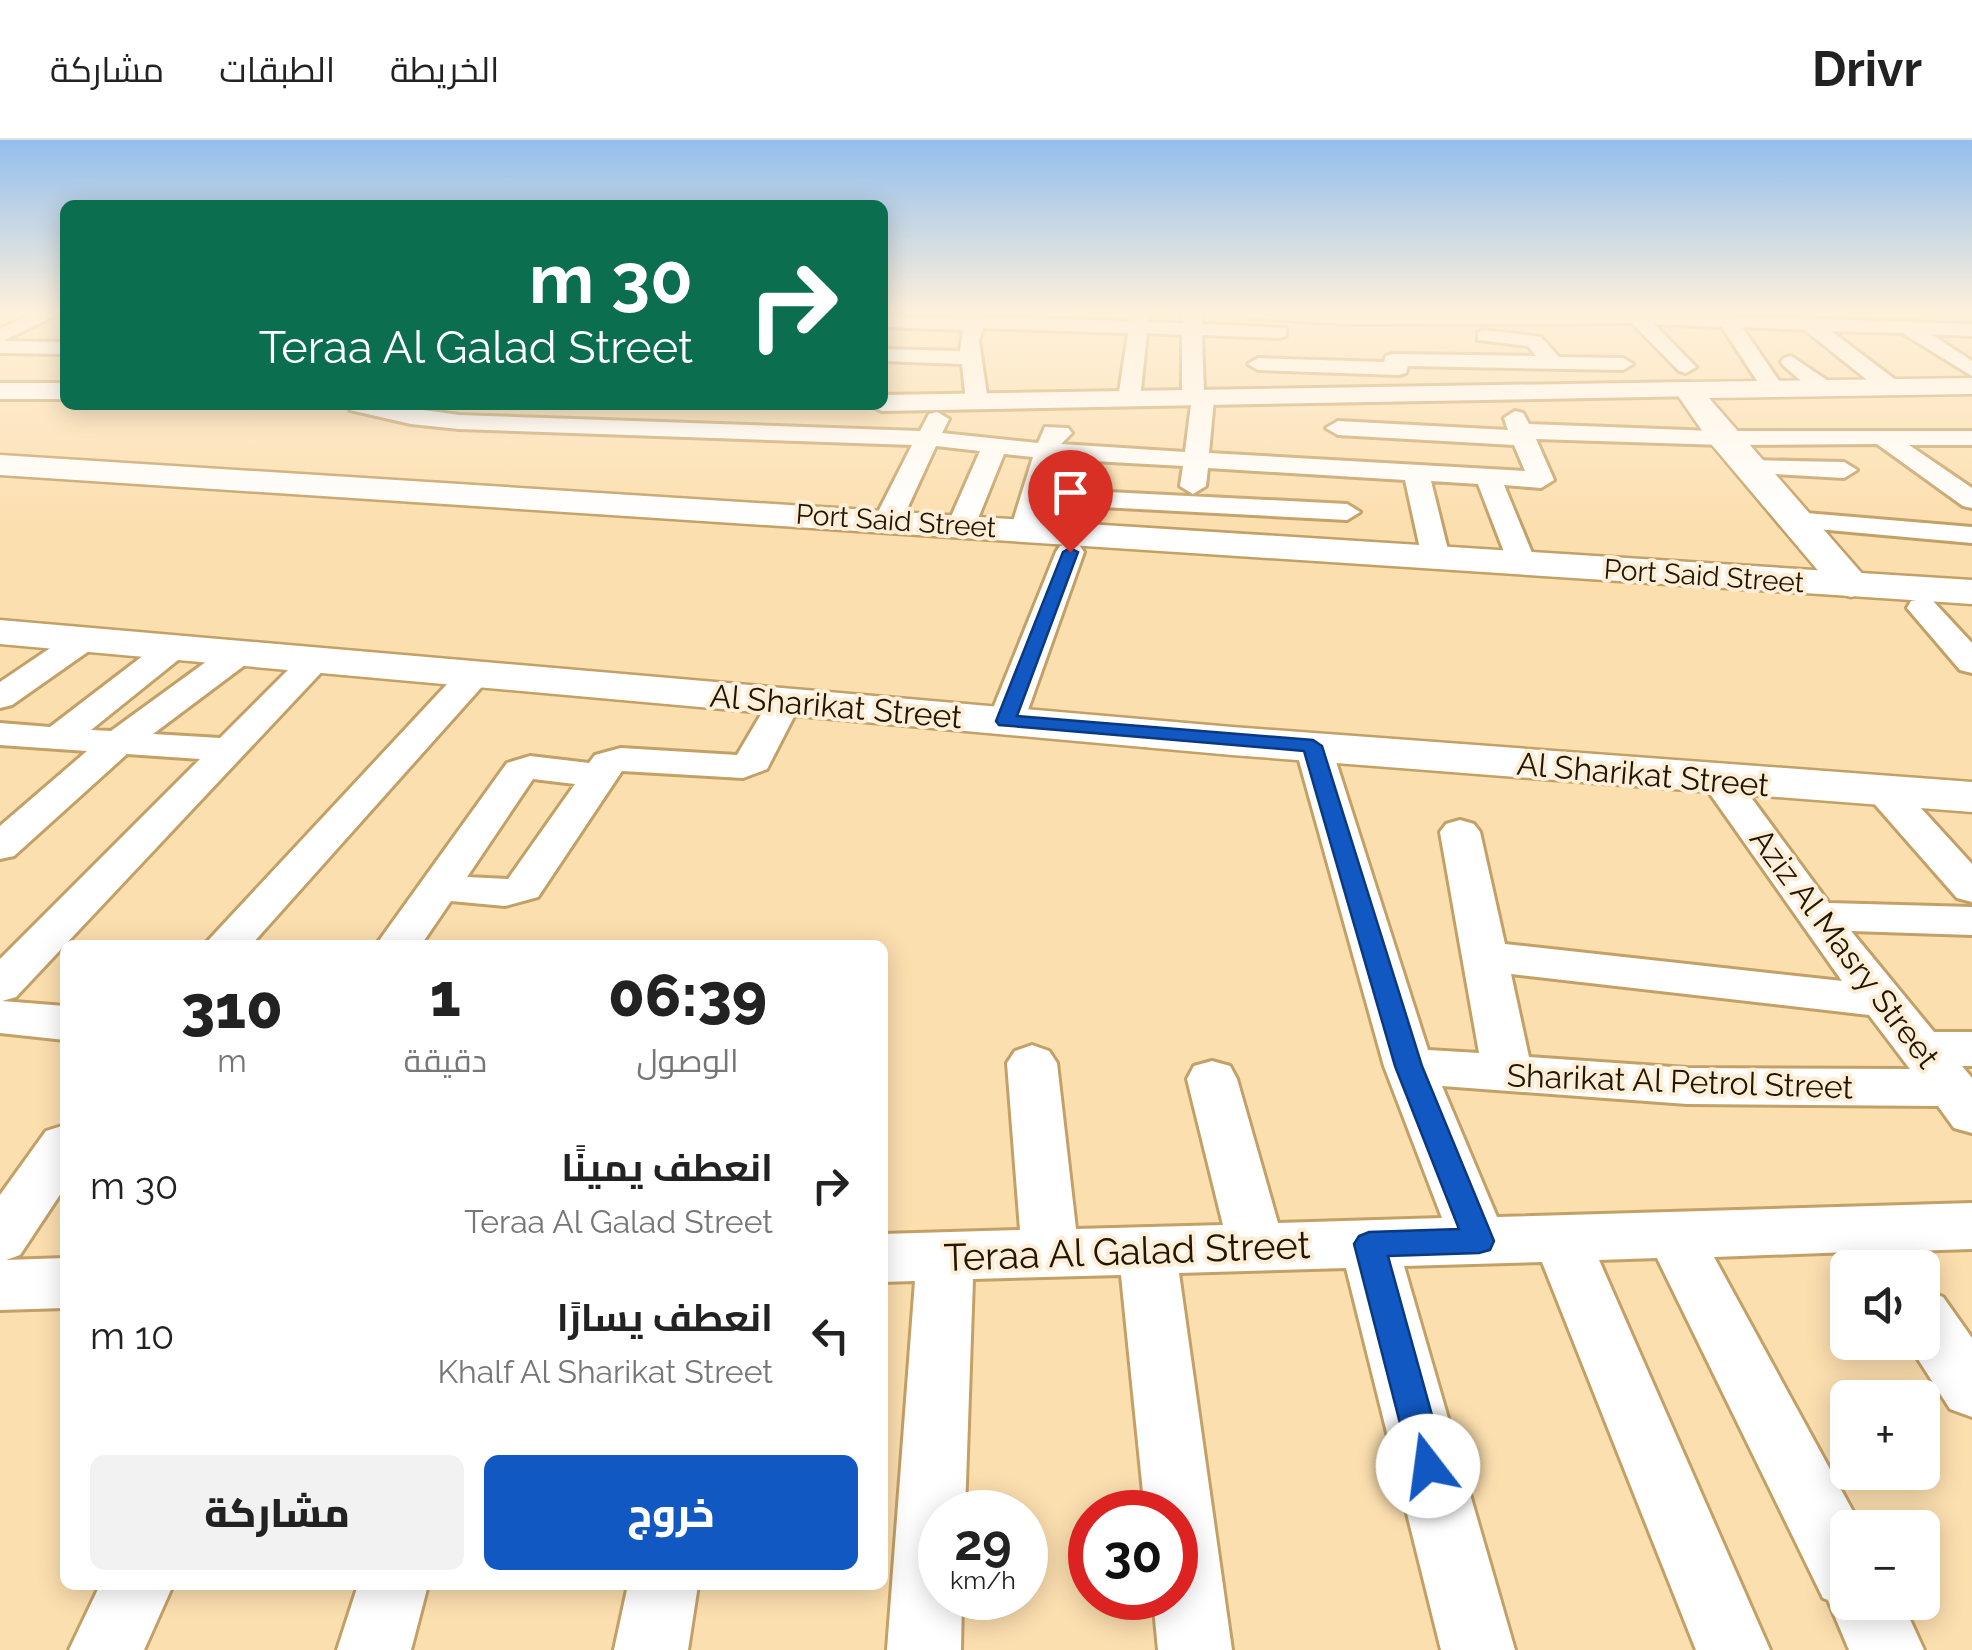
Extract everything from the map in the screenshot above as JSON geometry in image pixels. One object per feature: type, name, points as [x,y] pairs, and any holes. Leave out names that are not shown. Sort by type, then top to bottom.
[{"type":"main road","points":[[1888,403],[1930,382]]},
{"type":"main road","points":[[1691,385],[1802,399],[1972,401]]},
{"type":"main road","points":[[1691,385],[1722,437],[1851,585]]},
{"type":"main road","name":"Port Said Street","points":[[0,465],[653,517]]},
{"type":"main road","name":"Port Said Street","points":[[0,485],[725,521],[1070,552],[1972,611]]},
{"type":"main road","name":"Port Said Street","points":[[725,521],[961,526],[1029,513],[1187,541],[1972,592]]},
{"type":"main road","name":"Al Sharikat Street","points":[[0,632],[1006,721],[1720,781],[1972,798]]},
{"type":"street","points":[[5,382],[60,387]]},
{"type":"street","points":[[976,382],[977,402]]},
{"type":"street","points":[[1127,382],[1128,399]]},
{"type":"street","points":[[1187,541],[1197,450],[1197,382]]},
{"type":"street","points":[[1265,382],[1268,396]]},
{"type":"street","points":[[888,403],[1332,396],[1346,382]]},
{"type":"street","points":[[1575,382],[1629,392],[1691,385],[1689,382]]},
{"type":"street","points":[[1621,382],[1629,392]]},
{"type":"street","points":[[1787,382],[1842,437]]},
{"type":"street","points":[[1798,382],[1802,399]]},
{"type":"street","points":[[1870,382],[1888,403],[1972,459]]},
{"type":"street","points":[[0,391],[60,387]]},
{"type":"street","points":[[1332,396],[1353,553]]},
{"type":"street","points":[[887,522],[946,402]]},
{"type":"street","points":[[378,410],[411,418],[460,422],[926,438],[1048,451],[1340,449],[1523,437],[1972,438]]},
{"type":"street","points":[[698,430],[714,410]]},
{"type":"street","points":[[1340,449],[1416,473],[1541,480],[1523,437]]},
{"type":"street","points":[[1882,438],[1972,500]]},
{"type":"street","points":[[961,526],[995,446]]},
{"type":"street","points":[[1048,451],[1029,513],[1191,504],[1347,512]]},
{"type":"street","points":[[1748,466],[1844,470]]},
{"type":"street","points":[[1416,473],[1436,558]]},
{"type":"street","points":[[1488,478],[1523,565]]},
{"type":"street","points":[[1804,532],[1972,534]]},
{"type":"street","points":[[1804,532],[1972,559]]},
{"type":"street","points":[[1006,721],[1070,552]]},
{"type":"street","points":[[1922,608],[1972,663]]},
{"type":"street","points":[[0,698],[85,639]]},
{"type":"street","points":[[58,738],[172,650]]},
{"type":"street","points":[[9,830],[237,655]]},
{"type":"street","points":[[0,986],[315,662]]},
{"type":"street","points":[[231,940],[475,674]]},
{"type":"street","points":[[440,886],[505,892],[522,888],[608,764],[621,758],[743,767],[754,761],[785,701]]},
{"type":"street","points":[[0,734],[228,750]]},
{"type":"street","points":[[1313,746],[1408,1066],[1479,1241]]},
{"type":"street","points":[[402,940],[525,768],[600,776]]},
{"type":"street","name":"Aziz Al Masry Street","points":[[1720,781],[1816,916],[1921,1049],[1965,1083]]},
{"type":"street","points":[[1885,792],[1972,889]]},
{"type":"street","points":[[1460,832],[1508,1074]]},
{"type":"street","points":[[1816,916],[1972,921]]},
{"type":"street","points":[[1486,957],[1884,1001]]},
{"type":"street","points":[[0,1016],[60,1022]]},
{"type":"street","points":[[1032,1063],[1050,1254]]},
{"type":"street","name":"Sharikat Al Petrol Street","points":[[1408,1066],[1687,1086],[1965,1083]]},
{"type":"street","points":[[1212,1079],[1256,1248]]},
{"type":"street","points":[[7,1217],[60,1150]]},
{"type":"street","name":"Teraa Al Galad Street","points":[[914,1258],[1674,1235],[1878,1248],[1972,1226]]},
{"type":"street","points":[[1674,1235],[1830,1537]]},
{"type":"street","points":[[1561,1239],[1733,1650]]},
{"type":"street","points":[[1369,1244],[1478,1650]]},
{"type":"street","points":[[1147,1250],[1195,1650]]},
{"type":"street","points":[[914,1258],[924,1650]]},
{"type":"street","points":[[0,1284],[60,1282]]},
{"type":"street","points":[[1940,1342],[1972,1389]]},
{"type":"street","points":[[106,1650],[136,1590]]},
{"type":"street","points":[[374,1650],[392,1590]]},
{"type":"street","points":[[651,1650],[662,1590]]},
{"type":"street","points":[[1872,1620],[1887,1650]]},
{"type":"route","points":[[1070,552],[1006,721],[1313,746],[1408,1066],[1479,1241],[1369,1244],[1428,1466]]}]
